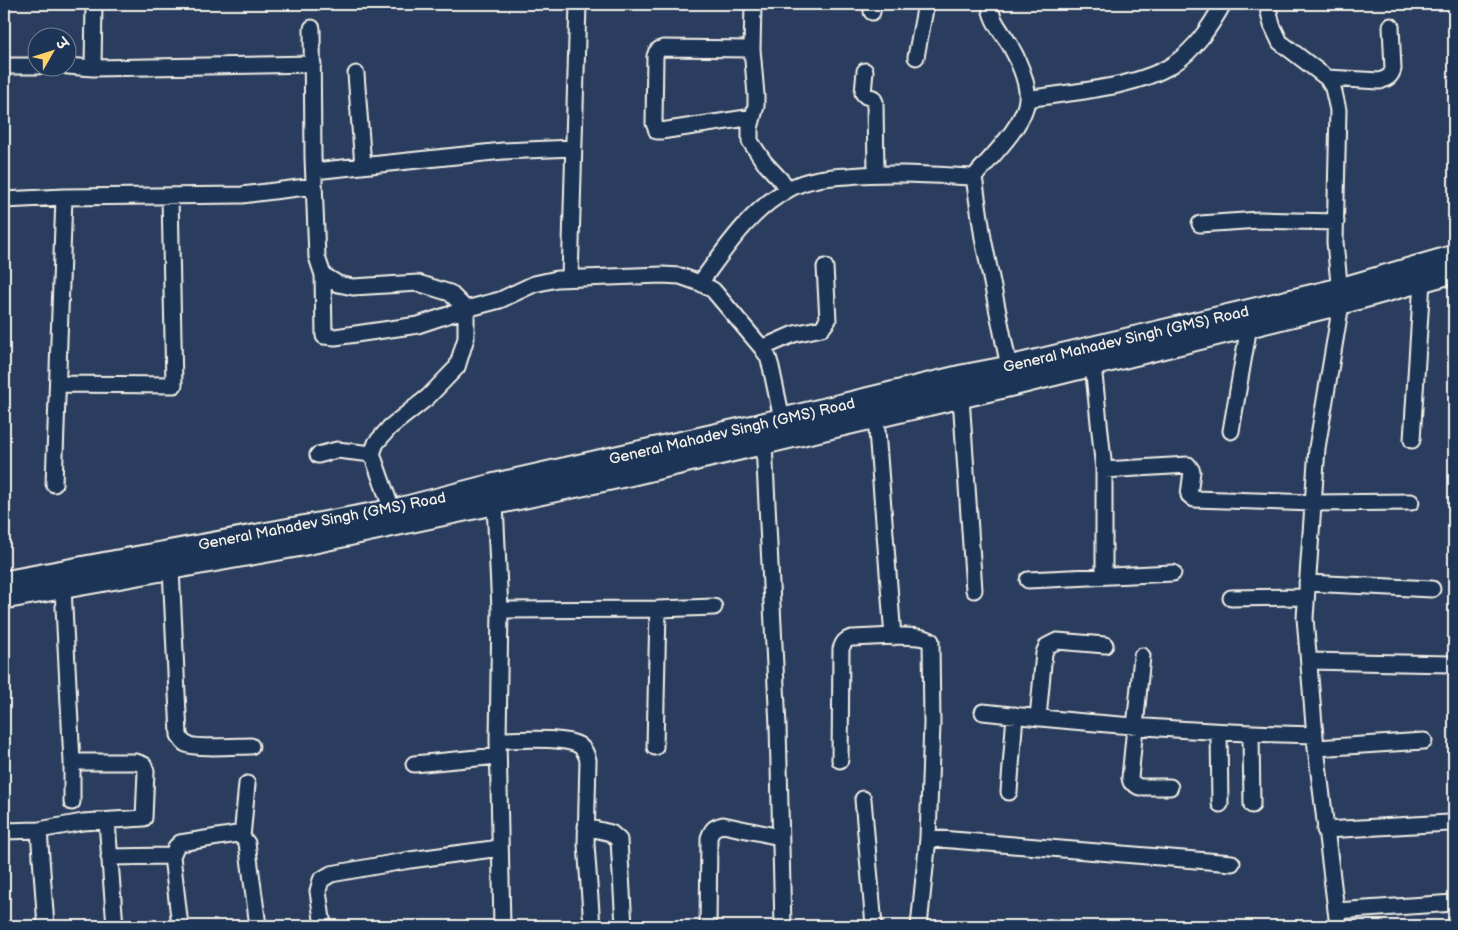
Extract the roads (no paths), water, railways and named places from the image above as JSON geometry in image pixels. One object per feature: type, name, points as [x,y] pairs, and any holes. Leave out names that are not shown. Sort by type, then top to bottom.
[{"type":"street","points":[[93,68],[94,4]]},
{"type":"street","points":[[570,278],[578,4]]},
{"type":"street","points":[[753,4],[752,49],[756,106],[750,128],[750,141],[754,149],[789,189]]},
{"type":"street","points":[[916,56],[926,4]]},
{"type":"street","points":[[990,4],[993,17],[1012,48],[1019,65],[1028,99],[1022,115],[1013,130],[974,177],[983,238],[1009,367]]},
{"type":"street","points":[[1028,99],[1122,83],[1148,76],[1172,64],[1189,51],[1205,35],[1223,4]]},
{"type":"street","points":[[1267,4],[1272,25],[1280,42],[1327,78],[1333,88],[1338,110],[1335,242],[1340,296],[1317,448],[1305,618],[1315,741],[1337,919],[1454,903]]},
{"type":"street","points":[[1327,78],[1380,81],[1388,78],[1392,74],[1393,69],[1390,26]]},
{"type":"street","points":[[312,28],[317,257],[323,275],[324,336],[335,337],[418,325],[500,300],[534,284],[557,278],[680,276],[713,290],[762,348],[768,357],[771,367],[782,419]]},
{"type":"street","points":[[752,49],[659,49],[655,56],[654,123],[657,131],[661,131],[753,117]]},
{"type":"street","points":[[78,67],[313,64]]},
{"type":"street","points":[[4,66],[28,66]]},
{"type":"street","points":[[865,71],[863,93],[873,98],[875,102],[876,173]]},
{"type":"street","points":[[356,74],[363,166]]},
{"type":"street","points":[[4,200],[64,197],[242,195],[363,166],[503,152],[573,148]]},
{"type":"street","points":[[700,283],[743,228],[769,202],[789,189],[822,178],[876,173],[974,177]]},
{"type":"street","points":[[58,384],[174,385],[170,196]]},
{"type":"street","points":[[54,484],[64,197]]},
{"type":"street","points":[[1200,224],[1258,220],[1336,222]]},
{"type":"street","name":"General Mahadev Singh (GMS) Road","points":[[4,582],[392,510],[962,376],[1340,296],[1454,256]]},
{"type":"street","points":[[762,348],[805,330],[817,330],[826,325],[828,320],[824,267]]},
{"type":"street","points":[[4,598],[296,546],[629,476],[876,418],[1249,326],[1340,296],[1422,281],[1454,272]]},
{"type":"street","points":[[323,275],[338,284],[353,286],[418,283],[450,293],[466,309],[466,338],[457,367],[428,396],[390,427],[376,443],[372,454],[392,510]]},
{"type":"street","points":[[1412,440],[1422,281]]},
{"type":"street","points":[[1231,431],[1249,326]]},
{"type":"street","points":[[1093,365],[1104,470],[1104,576]]},
{"type":"street","points":[[961,397],[974,590]]},
{"type":"street","points":[[876,418],[893,637]]},
{"type":"street","points":[[764,444],[778,726],[783,926]]},
{"type":"street","points":[[318,454],[337,450],[372,454]]},
{"type":"street","points":[[1104,470],[1188,465],[1192,471],[1190,495],[1194,498],[1313,502],[1411,502]]},
{"type":"street","points":[[495,504],[500,610],[498,756],[502,926]]},
{"type":"street","points":[[171,569],[179,735],[187,745],[251,746]]},
{"type":"street","points":[[1028,580],[1173,573]]},
{"type":"street","points":[[63,588],[72,762],[72,802]]},
{"type":"street","points":[[1231,598],[1307,590],[1432,589]]},
{"type":"street","points":[[500,610],[714,607]]},
{"type":"street","points":[[656,747],[658,609]]},
{"type":"street","points":[[840,760],[842,644],[851,638],[926,638],[931,641],[932,724],[928,838],[919,926]]},
{"type":"street","points":[[1038,718],[1044,653],[1047,646],[1057,641],[1105,645]]},
{"type":"street","points":[[1142,656],[1130,778],[1131,782],[1139,786],[1170,788]]},
{"type":"street","points":[[1309,660],[1449,664]]},
{"type":"street","points":[[983,712],[1315,741],[1424,741]]},
{"type":"street","points":[[1009,792],[1015,715]]},
{"type":"street","points":[[1219,732],[1220,804]]},
{"type":"street","points":[[1251,734],[1252,805]]},
{"type":"street","points":[[498,740],[565,740],[578,745],[584,750],[588,760],[586,844],[592,926]]},
{"type":"street","points":[[414,764],[498,756]]},
{"type":"street","points":[[4,831],[39,830],[83,822],[107,822],[144,818],[146,771],[144,765],[136,762],[72,762]]},
{"type":"street","points":[[242,837],[248,784]]},
{"type":"street","points":[[863,799],[874,926]]},
{"type":"street","points":[[107,822],[115,926]]},
{"type":"street","points":[[1325,830],[1449,823]]},
{"type":"street","points":[[708,926],[709,838],[715,826],[723,825],[780,836]]},
{"type":"street","points":[[586,827],[611,833],[619,840],[624,926]]},
{"type":"street","points":[[39,830],[46,926]]},
{"type":"street","points":[[180,926],[172,856],[176,846],[180,842],[231,834],[242,837],[247,843],[258,926]]},
{"type":"street","points":[[928,838],[1232,863]]},
{"type":"street","points":[[323,926],[318,891],[321,880],[331,874],[410,860],[500,848]]},
{"type":"street","points":[[109,857],[172,856]]}]
